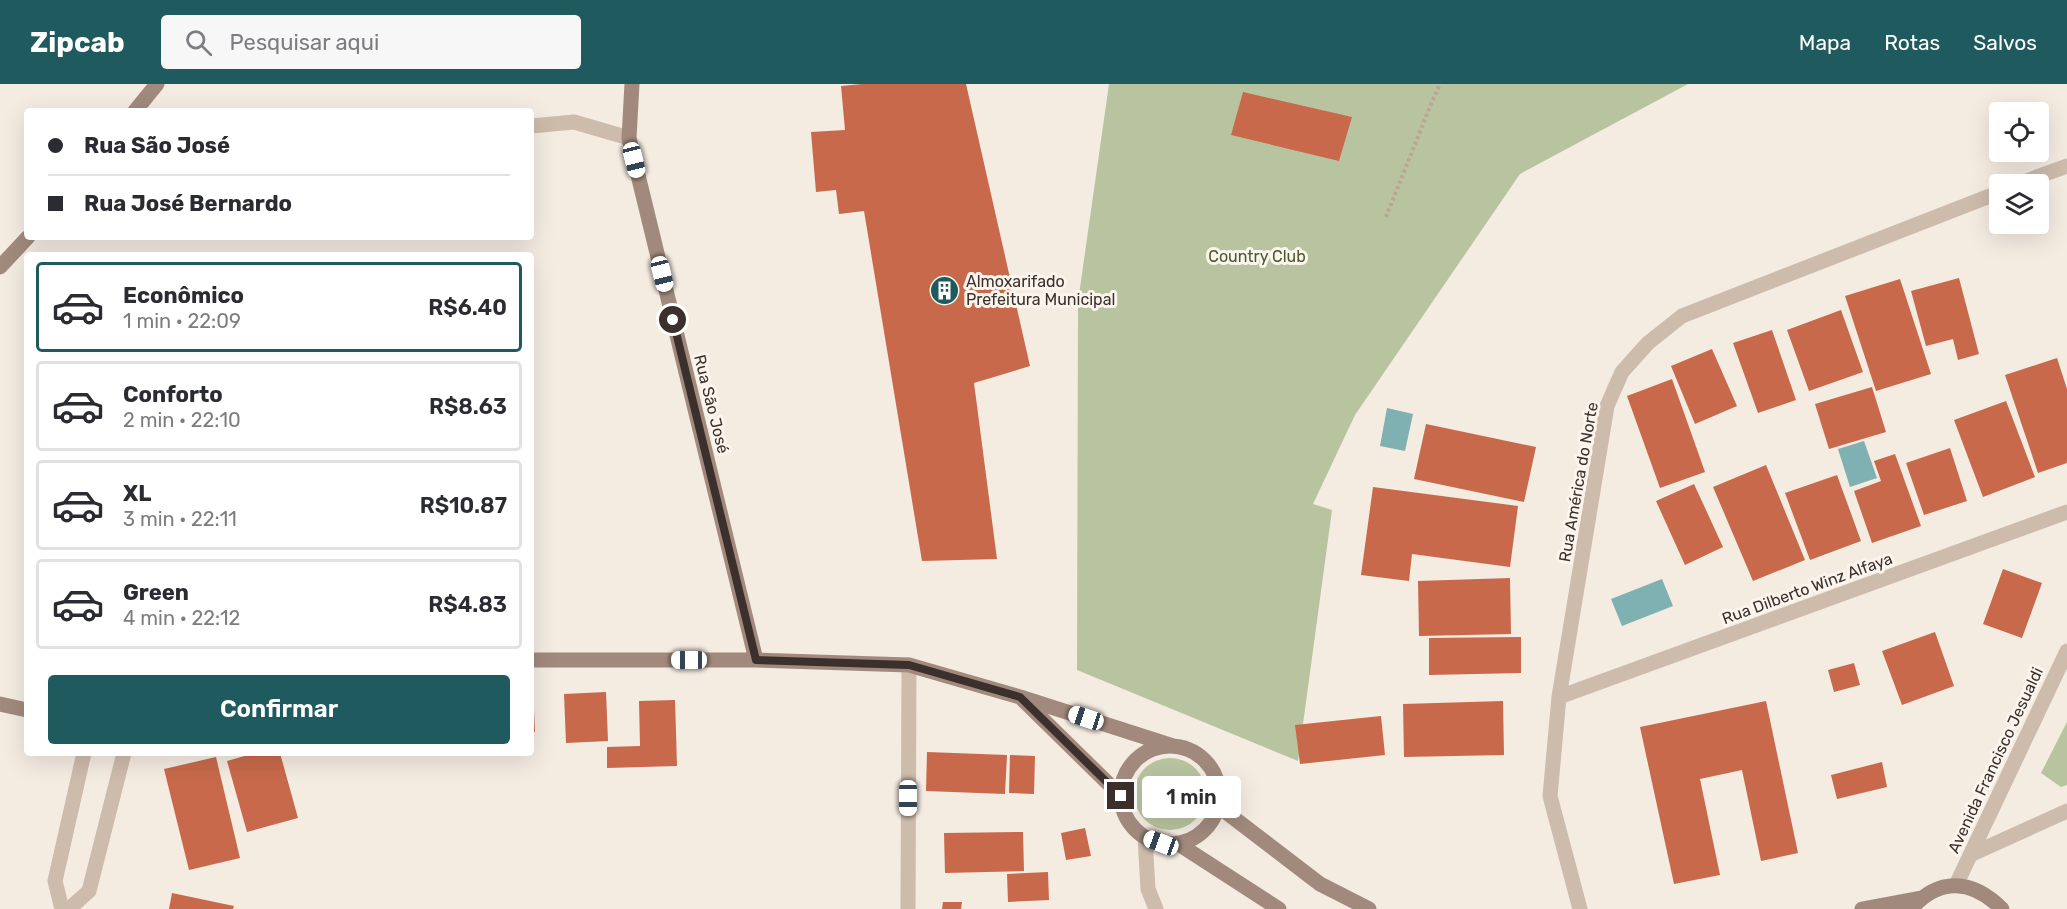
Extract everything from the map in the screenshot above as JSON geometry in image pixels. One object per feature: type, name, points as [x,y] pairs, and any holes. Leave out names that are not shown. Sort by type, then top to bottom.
[{"type":"street","points":[[137,108],[157,84]]},
{"type":"street","name":"Rua São José","points":[[632,84],[629,138],[756,660]]},
{"type":"street","points":[[534,126],[574,122],[629,138]]},
{"type":"street","points":[[2045,174],[2067,166]]},
{"type":"street","name":"Rua América do Norte","points":[[1580,909],[1550,796],[1559,697],[1607,406],[1622,372],[1648,343],[1682,316],[1989,196]]},
{"type":"street","points":[[0,267],[25,240]]},
{"type":"street","name":"Rua Dilberto Winz Alfaya","points":[[1559,697],[2067,512]]},
{"type":"street","name":"Avenida Francisco Jesualdi","points":[[1956,885],[2067,651]]},
{"type":"street","points":[[534,660],[756,660],[909,665],[1020,697],[1190,750],[1204,759],[1214,773],[1219,789],[1218,806],[1213,819],[1204,830],[1192,838],[1177,843],[1161,843],[1145,837],[1132,826],[1124,812],[1121,796],[1123,780],[1130,766],[1142,754],[1157,748],[1173,746]]},
{"type":"street","points":[[908,909],[909,665]]},
{"type":"street","points":[[1020,697],[1121,796]]},
{"type":"street","points":[[0,704],[24,709]]},
{"type":"street","points":[[62,909],[55,881],[83,756]]},
{"type":"street","points":[[69,909],[89,891],[123,756]]},
{"type":"street","points":[[1218,806],[1320,884],[1369,909]]},
{"type":"street","points":[[1971,855],[2067,811]]},
{"type":"street","points":[[1145,837],[1148,889],[1156,909]]},
{"type":"street","points":[[1177,843],[1279,909]]},
{"type":"street","points":[[1862,909],[1916,903],[1937,888],[1956,885],[1974,888],[1990,897],[2002,909]]},
{"type":"path","points":[[1386,218],[1440,84]]},
{"type":"green space","name":"Country Club","points":[[1109,84],[1688,84],[1520,174],[1355,415],[1313,504],[1332,510],[1298,761],[1077,670],[1078,302]]},
{"type":"green space","points":[[2067,722],[2067,785],[2061,787],[2041,773]]},
{"type":"green space","points":[[1170,758],[1190,764],[1200,774],[1206,794],[1200,814],[1190,824],[1170,830],[1150,824],[1140,814],[1134,794],[1140,774],[1150,764]]},
{"type":"water","points":[[1387,408],[1413,414],[1405,451],[1380,446]]},
{"type":"water","points":[[1864,441],[1877,478],[1850,487],[1838,449]]},
{"type":"water","points":[[1662,579],[1673,606],[1622,626],[1611,599]]},
{"type":"building","name":"Almoxarifado Prefeitura Municipal","points":[[966,84],[1030,366],[974,383],[997,559],[922,561],[864,211],[839,214],[836,190],[816,192],[811,132],[845,130],[841,86]]},
{"type":"building","points":[[1243,92],[1352,117],[1339,161],[1231,135]]},
{"type":"building","points":[[1959,278],[1979,354],[1958,360],[1953,339],[1926,346],[1911,291]]},
{"type":"building","points":[[1900,279],[1931,374],[1876,391],[1845,296]]},
{"type":"building","points":[[1841,310],[1863,372],[1809,391],[1787,330]]},
{"type":"building","points":[[1772,330],[1796,400],[1758,413],[1733,343]]},
{"type":"building","points":[[1712,349],[1737,406],[1695,424],[1671,366]]},
{"type":"building","points":[[2057,358],[2067,389],[2067,463],[2038,473],[2005,375]]},
{"type":"building","points":[[1672,379],[1705,472],[1660,488],[1627,396]]},
{"type":"building","points":[[1872,387],[1886,432],[1829,449],[1815,404]]},
{"type":"building","points":[[2006,401],[2035,477],[1983,497],[1954,420]]},
{"type":"building","points":[[1426,424],[1536,447],[1524,502],[1414,479]]},
{"type":"building","points":[[1950,448],[1967,501],[1924,515],[1906,463]]},
{"type":"building","points":[[1895,454],[1921,526],[1872,543],[1854,491],[1881,481],[1874,461]]},
{"type":"building","points":[[1766,465],[1805,560],[1753,581],[1713,487]]},
{"type":"building","points":[[1837,475],[1861,541],[1810,560],[1785,493]]},
{"type":"building","points":[[1694,484],[1723,547],[1685,565],[1656,501]]},
{"type":"building","points":[[1373,487],[1518,506],[1510,567],[1412,554],[1409,581],[1361,575]]},
{"type":"building","points":[[2003,569],[2042,583],[2022,638],[1983,624]]},
{"type":"building","points":[[1510,578],[1511,634],[1419,636],[1418,581]]},
{"type":"building","points":[[1935,632],[1954,686],[1902,705],[1882,651]]},
{"type":"building","points":[[1521,637],[1521,673],[1429,675],[1429,638]]},
{"type":"building","points":[[1854,663],[1860,685],[1834,692],[1828,670]]},
{"type":"building","points":[[606,692],[608,741],[566,743],[564,694]]},
{"type":"building","points":[[675,700],[677,766],[607,768],[607,747],[640,746],[639,701]]},
{"type":"building","points":[[1503,701],[1504,755],[1404,757],[1403,704]]},
{"type":"building","points":[[1766,701],[1798,853],[1761,861],[1742,770],[1700,779],[1720,875],[1674,884],[1640,727]]},
{"type":"building","points":[[1381,716],[1385,755],[1300,764],[1295,725]]},
{"type":"building","points":[[927,752],[1007,755],[1005,794],[926,791]]},
{"type":"building","points":[[1010,755],[1035,756],[1034,794],[1009,793]]},
{"type":"building","points":[[244,756],[281,756],[298,818],[247,832],[227,761]]},
{"type":"building","points":[[216,757],[240,858],[189,870],[164,769]]},
{"type":"building","points":[[1882,762],[1887,787],[1837,799],[1831,775]]},
{"type":"building","points":[[1085,828],[1091,856],[1066,860],[1061,833]]},
{"type":"building","points":[[1023,832],[1024,871],[945,873],[944,833]]},
{"type":"building","points":[[1048,872],[1049,900],[1008,902],[1007,874]]},
{"type":"building","points":[[172,893],[234,906],[233,909],[169,909]]},
{"type":"building","points":[[943,902],[962,902],[961,909],[942,909]]},
{"type":"place","name":"Almoxarifado Prefeitura Municipal","points":[[945,290]]},
{"type":"route","points":[[673,320],[756,660],[909,665],[1020,697],[1121,796]]}]
